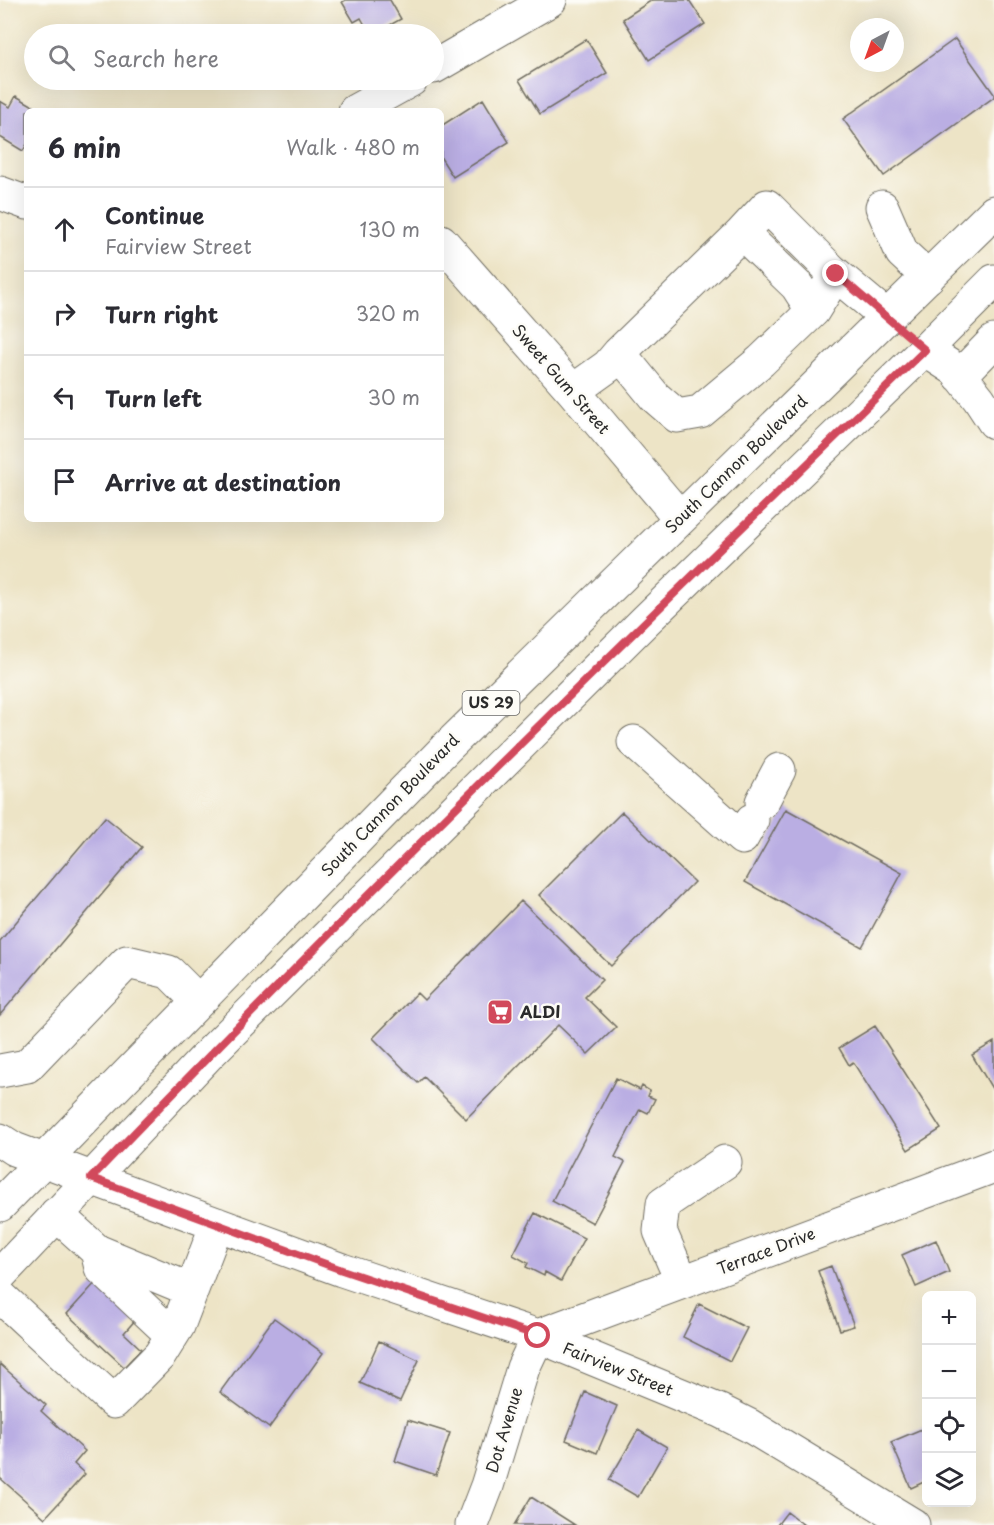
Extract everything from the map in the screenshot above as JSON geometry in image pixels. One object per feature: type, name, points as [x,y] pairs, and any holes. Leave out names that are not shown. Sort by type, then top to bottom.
[{"type":"main road","points":[[444,61],[550,0]]},
{"type":"main road","points":[[360,108],[393,90]]},
{"type":"main road","points":[[0,193],[24,202]]},
{"type":"main road","points":[[573,391],[608,366],[767,206],[836,274],[925,350],[956,370],[982,397]]},
{"type":"main road","points":[[882,207],[903,253],[928,277]]},
{"type":"main road","name":"South Cannon Boulevard","points":[[0,1206],[446,748],[994,212]]},
{"type":"main road","points":[[742,233],[797,286],[804,319]]},
{"type":"main road","name":"Sweet Gum Street","points":[[444,244],[573,391],[680,518]]},
{"type":"main road","points":[[619,353],[655,397],[677,416],[700,412],[771,352],[804,319],[836,274]]},
{"type":"main road","name":"US 29","points":[[0,1275],[210,1053],[645,621],[994,281]]},
{"type":"main road","points":[[982,397],[994,341]]},
{"type":"main road","points":[[634,741],[742,838],[779,770]]},
{"type":"main road","points":[[0,1071],[27,1066],[127,962],[169,972],[198,1001]]},
{"type":"main road","name":"Fairview Street","points":[[0,1140],[14,1149],[342,1270],[538,1336],[710,1406],[750,1426],[913,1525]]},
{"type":"main road","points":[[682,1282],[660,1231],[663,1204],[725,1162]]},
{"type":"main road","name":"Terrace Drive","points":[[538,1336],[994,1166]]},
{"type":"main road","points":[[56,1215],[97,1251],[191,1290]]},
{"type":"main road","points":[[0,1296],[114,1402],[160,1355],[178,1326],[217,1224]]},
{"type":"main road","points":[[97,1251],[100,1268],[172,1335]]},
{"type":"main road","name":"Dot Avenue","points":[[472,1525],[487,1486],[523,1368],[538,1336]]},
{"type":"building","points":[[346,0],[390,0],[401,19],[392,24],[364,24],[361,18],[354,22],[342,2]]},
{"type":"building","points":[[652,0],[689,0],[705,24],[649,60],[623,19]]},
{"type":"building","points":[[586,39],[607,73],[540,114],[519,80]]},
{"type":"building","points":[[955,39],[994,97],[884,176],[843,119]]},
{"type":"building","points":[[16,96],[37,108],[24,108],[23,151],[0,137],[0,101],[10,107]]},
{"type":"building","points":[[483,99],[509,142],[453,177],[444,163],[444,124]]},
{"type":"building","points":[[786,809],[902,873],[862,947],[745,882]]},
{"type":"building","points":[[622,812],[694,882],[611,966],[539,895]]},
{"type":"building","points":[[105,817],[142,847],[0,1015],[0,941]]},
{"type":"building","name":"ALDI","points":[[521,901],[602,980],[585,997],[616,1027],[588,1054],[558,1025],[466,1119],[424,1077],[418,1083],[373,1038],[417,993],[424,1000]]},
{"type":"building","points":[[875,1026],[941,1129],[908,1150],[853,1062],[849,1065],[839,1048]]},
{"type":"building","points":[[994,1042],[994,1092],[972,1055]]},
{"type":"building","points":[[616,1078],[640,1090],[642,1086],[650,1091],[648,1096],[655,1099],[648,1113],[640,1109],[615,1157],[625,1162],[593,1223],[552,1201]]},
{"type":"building","points":[[535,1213],[584,1238],[561,1281],[545,1272],[544,1276],[526,1267],[528,1263],[513,1255]]},
{"type":"building","points":[[936,1240],[949,1272],[916,1287],[902,1255]]},
{"type":"building","points":[[831,1266],[854,1326],[840,1330],[818,1271]]},
{"type":"building","points":[[97,1281],[137,1318],[124,1333],[141,1349],[124,1367],[67,1314]]},
{"type":"building","points":[[699,1304],[747,1328],[730,1361],[683,1337]]},
{"type":"building","points":[[274,1318],[323,1353],[269,1428],[220,1392]]},
{"type":"building","points":[[379,1341],[419,1360],[400,1401],[360,1383]]},
{"type":"building","points":[[0,1364],[46,1405],[41,1411],[85,1451],[74,1464],[85,1474],[45,1518],[0,1478]]},
{"type":"building","points":[[585,1392],[617,1406],[597,1453],[566,1440]]},
{"type":"building","points":[[408,1420],[450,1433],[436,1475],[395,1461]]},
{"type":"building","points":[[922,1429],[922,1483],[911,1488],[891,1442]]},
{"type":"building","points":[[638,1430],[667,1447],[638,1497],[609,1480]]},
{"type":"building","points":[[531,1497],[575,1525],[514,1525]]},
{"type":"building","points":[[787,1512],[804,1525],[777,1525]]},
{"type":"place","name":"ALDI","points":[[500,1012]]},
{"type":"route","points":[[538,1336],[342,1270],[91,1178],[210,1053],[645,621],[925,350],[836,274]]}]
